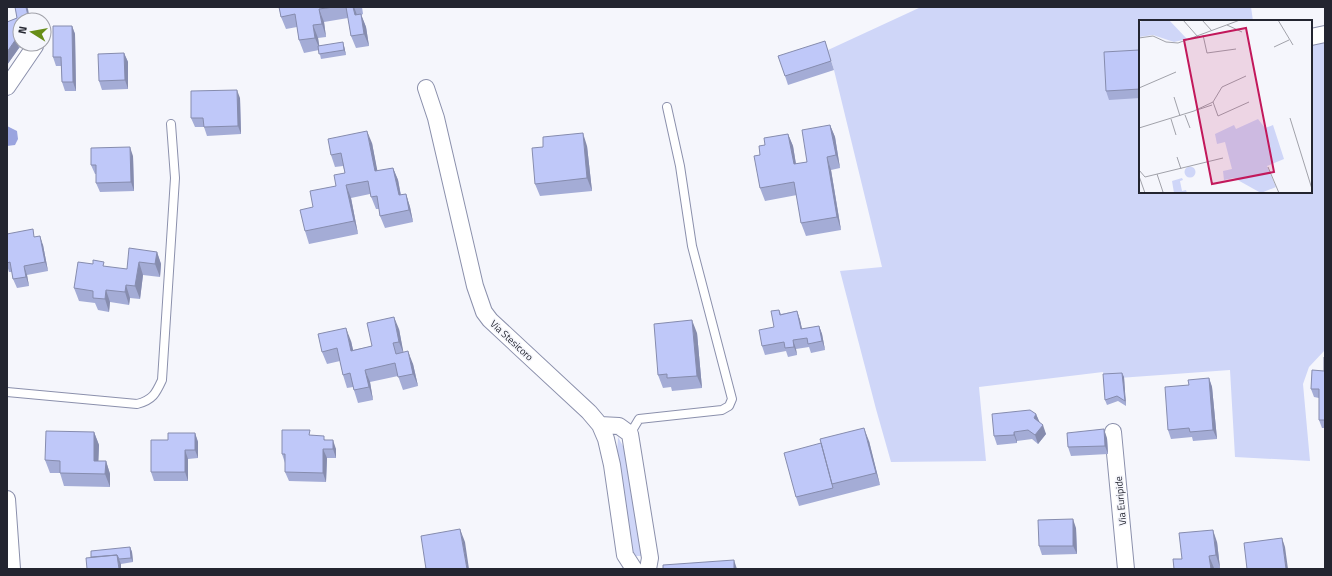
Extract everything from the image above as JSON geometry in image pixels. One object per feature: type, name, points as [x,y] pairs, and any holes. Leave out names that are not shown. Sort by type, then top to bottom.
[{"type":"street","points":[[1312,37],[1325,34]]},
{"type":"street","points":[[7,87],[31,52]]},
{"type":"street","name":"Via Stesicoro","points":[[426,88],[436,118],[475,286],[484,312],[589,412],[600,425],[606,439],[612,465],[625,554],[634,569]]},
{"type":"street","points":[[600,425],[619,426],[630,434],[650,558],[648,569]]},
{"type":"street","name":"Via Euripide","points":[[1113,432],[1126,569]]},
{"type":"street","points":[[7,499],[12,569]]},
{"type":"lane","points":[[630,434],[639,419],[722,410],[729,406],[732,399],[692,246],[680,166],[667,107]]},
{"type":"lane","points":[[7,392],[138,404],[153,397],[158,390],[162,380],[175,178],[171,124]]},
{"type":"shaded area","points":[[921,7],[1251,7],[1253,20],[1139,20],[1139,193],[1312,193],[1312,45],[1325,42],[1325,350],[1309,367],[1303,384],[1310,461],[1235,457],[1230,370],[1105,379],[1103,372],[979,387],[986,461],[891,462],[840,271],[882,267],[828,50]]},
{"type":"shaded area","points":[[618,437],[624,448],[628,466],[641,556],[636,556],[632,552],[617,453]]},
{"type":"water","points":[[7,126],[17,131],[18,139],[15,145],[7,146]]},
{"type":"building","points":[[15,7],[26,7],[27,12],[16,12]]},
{"type":"building","points":[[279,7],[334,7],[319,9],[322,24],[313,25],[315,38],[299,40],[295,14],[281,17]]},
{"type":"building","points":[[346,7],[353,7],[355,15],[361,14],[364,34],[351,36]]},
{"type":"building","points":[[12,20],[12,45],[7,52],[7,22]]},
{"type":"building","points":[[53,26],[72,26],[73,82],[62,82],[61,57],[53,57]]},
{"type":"building","points":[[825,41],[831,61],[785,76],[778,56]]},
{"type":"building","points":[[343,42],[344,50],[319,54],[318,46]]},
{"type":"building","points":[[1139,50],[1139,89],[1106,91],[1104,52]]},
{"type":"building","points":[[124,53],[125,80],[99,81],[98,54]]},
{"type":"building","points":[[237,90],[238,126],[204,127],[203,118],[191,118],[191,91]]},
{"type":"building","points":[[830,125],[836,155],[827,157],[837,217],[801,223],[794,182],[760,188],[754,156],[760,155],[759,146],[765,145],[764,138],[788,134],[794,164],[807,162],[802,130]]},
{"type":"building","points":[[367,131],[375,171],[393,168],[399,195],[406,194],[409,210],[380,216],[377,196],[371,197],[368,181],[346,185],[354,221],[305,231],[300,210],[313,207],[310,191],[336,186],[334,175],[345,173],[341,153],[331,155],[328,139]]},
{"type":"building","points":[[583,133],[587,178],[535,184],[532,148],[543,147],[543,137]]},
{"type":"building","points":[[130,147],[131,182],[96,183],[96,165],[91,165],[91,148]]},
{"type":"building","points":[[33,229],[34,237],[40,236],[45,262],[24,266],[26,277],[13,279],[10,262],[7,263],[7,234]]},
{"type":"building","points":[[129,248],[157,252],[155,264],[139,262],[135,286],[126,285],[125,292],[106,290],[105,299],[93,298],[93,291],[74,288],[78,262],[93,264],[93,260],[104,262],[103,266],[127,269]]},
{"type":"building","points":[[779,310],[780,315],[797,311],[801,329],[819,326],[822,341],[808,344],[807,338],[793,340],[794,347],[785,348],[784,342],[762,346],[759,330],[774,327],[771,311]]},
{"type":"building","points":[[394,317],[399,342],[393,343],[396,354],[408,351],[413,374],[398,377],[395,363],[365,370],[369,387],[354,390],[350,373],[343,375],[337,348],[322,352],[318,334],[346,328],[351,351],[372,346],[367,323]]},
{"type":"building","points":[[692,320],[697,376],[667,378],[667,374],[658,375],[654,324]]},
{"type":"building","points":[[1324,357],[1325,420],[1319,420],[1319,389],[1311,389],[1312,370],[1324,371]]},
{"type":"building","points":[[1122,373],[1125,401],[1117,396],[1105,400],[1103,374]]},
{"type":"building","points":[[1209,378],[1213,430],[1190,432],[1189,428],[1168,430],[1165,387],[1189,385],[1188,380]]},
{"type":"building","points":[[1030,410],[1036,414],[1034,418],[1043,425],[1035,435],[1028,430],[1014,432],[1014,435],[994,436],[992,414]]},
{"type":"building","points":[[864,428],[876,473],[832,484],[820,439]]},
{"type":"building","points":[[1104,429],[1105,446],[1068,447],[1067,433]]},
{"type":"building","points":[[282,430],[310,430],[309,435],[324,436],[324,440],[333,440],[333,449],[323,449],[323,473],[285,472],[285,454],[282,454]]},
{"type":"building","points":[[46,431],[94,432],[94,461],[106,461],[105,474],[60,473],[60,461],[45,460]]},
{"type":"building","points":[[168,433],[195,433],[195,450],[185,450],[185,472],[151,472],[151,440],[168,440]]},
{"type":"building","points":[[821,443],[833,488],[796,497],[784,453]]},
{"type":"building","points":[[1073,519],[1073,546],[1039,546],[1038,520]]},
{"type":"building","points":[[460,529],[467,569],[426,569],[421,536]]},
{"type":"building","points":[[1213,530],[1216,555],[1209,556],[1211,569],[1174,569],[1173,559],[1182,559],[1179,533]]},
{"type":"building","points":[[1282,538],[1286,569],[1247,569],[1244,543]]},
{"type":"building","points":[[130,547],[131,558],[119,559],[117,555],[91,557],[91,551]]},
{"type":"building","points":[[117,555],[119,569],[87,569],[86,558]]},
{"type":"building","points":[[734,560],[734,569],[663,569],[663,565]]}]
